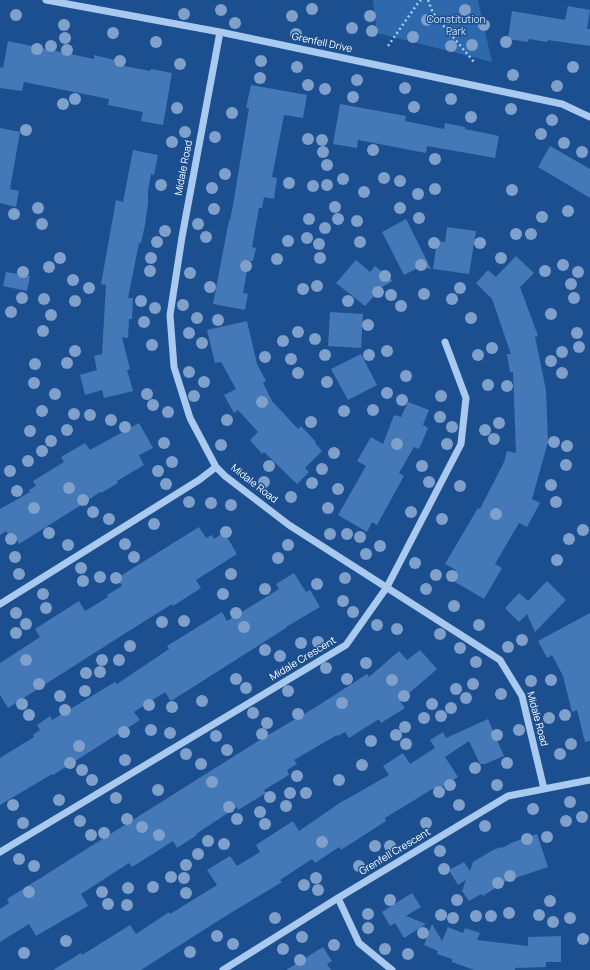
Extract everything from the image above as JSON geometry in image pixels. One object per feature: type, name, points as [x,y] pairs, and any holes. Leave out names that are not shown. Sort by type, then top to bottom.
[{"type":"street","name":"Grenfell Drive","points":[[46,0],[220,32],[562,104],[590,117]]},
{"type":"street","name":"Midale Road","points":[[220,32],[182,237],[170,315],[174,367],[190,418],[216,467],[226,476],[289,525],[500,660],[522,696],[544,789]]},
{"type":"street","name":"Midale Crescent","points":[[0,852],[346,645],[387,587],[460,444],[466,398],[445,342]]},
{"type":"street","points":[[0,604],[199,480],[216,467]]},
{"type":"street","name":"Grenfell Crescent","points":[[223,970],[338,898],[508,796],[590,780]]},
{"type":"street","points":[[338,898],[359,943],[392,970]]},
{"type":"path","points":[[388,46],[418,2],[421,0]]},
{"type":"path","points":[[428,0],[433,13],[474,62]]},
{"type":"green space","name":"Constitution Park","points":[[373,0],[478,0],[492,62],[377,33]]},
{"type":"building","points":[[568,6],[590,10],[587,29],[590,29],[590,46],[548,40],[547,42],[529,39],[528,42],[508,39],[512,11],[565,20]]},
{"type":"building","points":[[8,41],[94,59],[94,55],[115,60],[114,64],[150,71],[151,69],[172,73],[163,125],[141,121],[143,112],[108,105],[109,99],[24,82],[22,91],[0,88],[0,67],[3,68]]},
{"type":"building","points":[[251,85],[307,95],[303,118],[284,115],[272,177],[277,178],[274,199],[264,197],[262,208],[259,208],[252,247],[256,248],[253,261],[249,261],[243,293],[248,294],[245,310],[213,304],[233,205],[249,108],[246,108]]},
{"type":"building","points":[[340,104],[406,116],[405,121],[444,129],[445,123],[499,136],[495,158],[427,146],[426,153],[358,140],[357,148],[333,144]]},
{"type":"building","points":[[0,128],[20,132],[10,189],[19,191],[16,207],[0,203]]},
{"type":"building","points":[[550,146],[590,169],[590,198],[538,167]]},
{"type":"building","points":[[133,150],[158,155],[154,175],[151,174],[145,225],[141,243],[139,243],[128,298],[133,298],[132,319],[129,319],[128,338],[122,337],[130,369],[127,370],[133,391],[104,398],[102,390],[85,395],[80,375],[97,370],[94,356],[102,354],[106,285],[101,284],[116,200],[123,202]]},
{"type":"building","points":[[406,219],[431,269],[420,267],[404,275],[382,232]]},
{"type":"building","points":[[447,227],[476,231],[469,274],[433,269],[437,241],[445,242]]},
{"type":"building","points":[[516,256],[534,273],[520,287],[538,336],[535,337],[546,390],[548,442],[532,499],[540,503],[527,527],[519,523],[495,564],[502,568],[484,599],[450,579],[456,570],[445,564],[478,508],[480,509],[504,462],[507,451],[516,453],[513,372],[510,372],[507,354],[511,354],[492,299],[476,283],[488,270],[496,277]]},
{"type":"building","points":[[356,260],[370,272],[375,266],[393,281],[382,287],[365,306],[336,283]]},
{"type":"building","points":[[6,272],[30,276],[27,291],[3,286]]},
{"type":"building","points":[[330,312],[363,314],[361,348],[328,346]]},
{"type":"building","points":[[247,321],[257,364],[266,381],[263,383],[272,401],[298,429],[301,426],[322,451],[305,468],[309,472],[297,484],[264,452],[262,454],[250,440],[258,432],[238,410],[234,413],[224,395],[236,389],[221,362],[215,363],[207,330]]},
{"type":"building","points":[[361,354],[377,385],[348,400],[331,369]]},
{"type":"building","points":[[408,402],[429,410],[423,425],[428,428],[419,449],[414,447],[399,473],[404,476],[377,525],[372,522],[367,532],[338,515],[366,466],[357,461],[371,437],[383,444],[394,415],[401,417]]},
{"type":"building","points":[[139,423],[153,448],[139,455],[144,465],[117,481],[118,483],[101,493],[100,492],[19,544],[13,534],[9,536],[6,531],[0,535],[0,509],[30,492],[29,490],[36,486],[33,481],[64,462],[61,457],[85,443],[90,450]]},
{"type":"building","points":[[199,527],[206,538],[212,535],[214,539],[224,532],[237,554],[196,580],[201,588],[173,606],[172,604],[8,708],[0,695],[0,663],[40,637],[35,629],[79,601],[85,611],[108,597],[107,595],[122,586],[117,578]]},
{"type":"building","points":[[294,573],[306,592],[310,590],[320,607],[286,627],[171,701],[165,692],[134,712],[140,720],[53,775],[52,774],[0,805],[0,758],[34,737],[33,735],[40,730],[37,725],[50,716],[52,720],[115,682],[117,684],[169,649],[167,646],[222,612],[227,621],[279,589],[276,584]]},
{"type":"building","points":[[547,581],[566,600],[535,632],[527,614],[519,622],[505,608],[519,593],[528,601]]},
{"type":"building","points":[[590,613],[590,741],[585,742],[577,710],[572,712],[563,676],[552,655],[547,658],[538,641]]},
{"type":"building","points":[[420,650],[437,669],[400,701],[405,708],[381,723],[379,719],[349,738],[345,732],[338,736],[337,735],[294,760],[297,764],[287,770],[289,775],[264,790],[266,793],[238,810],[237,807],[177,848],[173,841],[132,867],[129,863],[81,894],[88,906],[36,936],[29,924],[0,942],[0,909],[9,903],[7,899],[367,674],[369,677],[399,651],[407,660]]},
{"type":"building","points":[[488,719],[504,756],[485,764],[480,764],[469,741],[445,757],[458,777],[436,791],[434,788],[385,818],[386,821],[341,850],[339,847],[315,863],[312,859],[280,880],[282,882],[141,970],[53,970],[81,953],[82,955],[130,925],[136,934],[169,912],[170,914],[217,885],[207,870],[230,856],[237,866],[260,852],[256,845],[293,821],[299,831],[338,804],[389,775],[383,766],[403,753],[410,764],[435,748],[430,740],[443,732],[446,738]]},
{"type":"building","points":[[537,834],[548,867],[506,881],[483,896],[481,894],[469,901],[462,891],[466,880],[458,885],[449,870],[464,862],[470,871],[473,862],[493,850]]},
{"type":"building","points":[[412,893],[421,907],[406,916],[426,924],[404,938],[395,923],[390,926],[382,912]]},
{"type":"building","points":[[432,924],[442,941],[448,927],[463,933],[465,928],[480,933],[477,940],[528,946],[528,937],[561,936],[561,962],[546,962],[546,967],[515,968],[515,970],[474,970],[452,962],[452,959],[437,954],[438,951],[424,945]]},
{"type":"building","points":[[323,947],[332,961],[327,964],[331,970],[286,970]]}]
